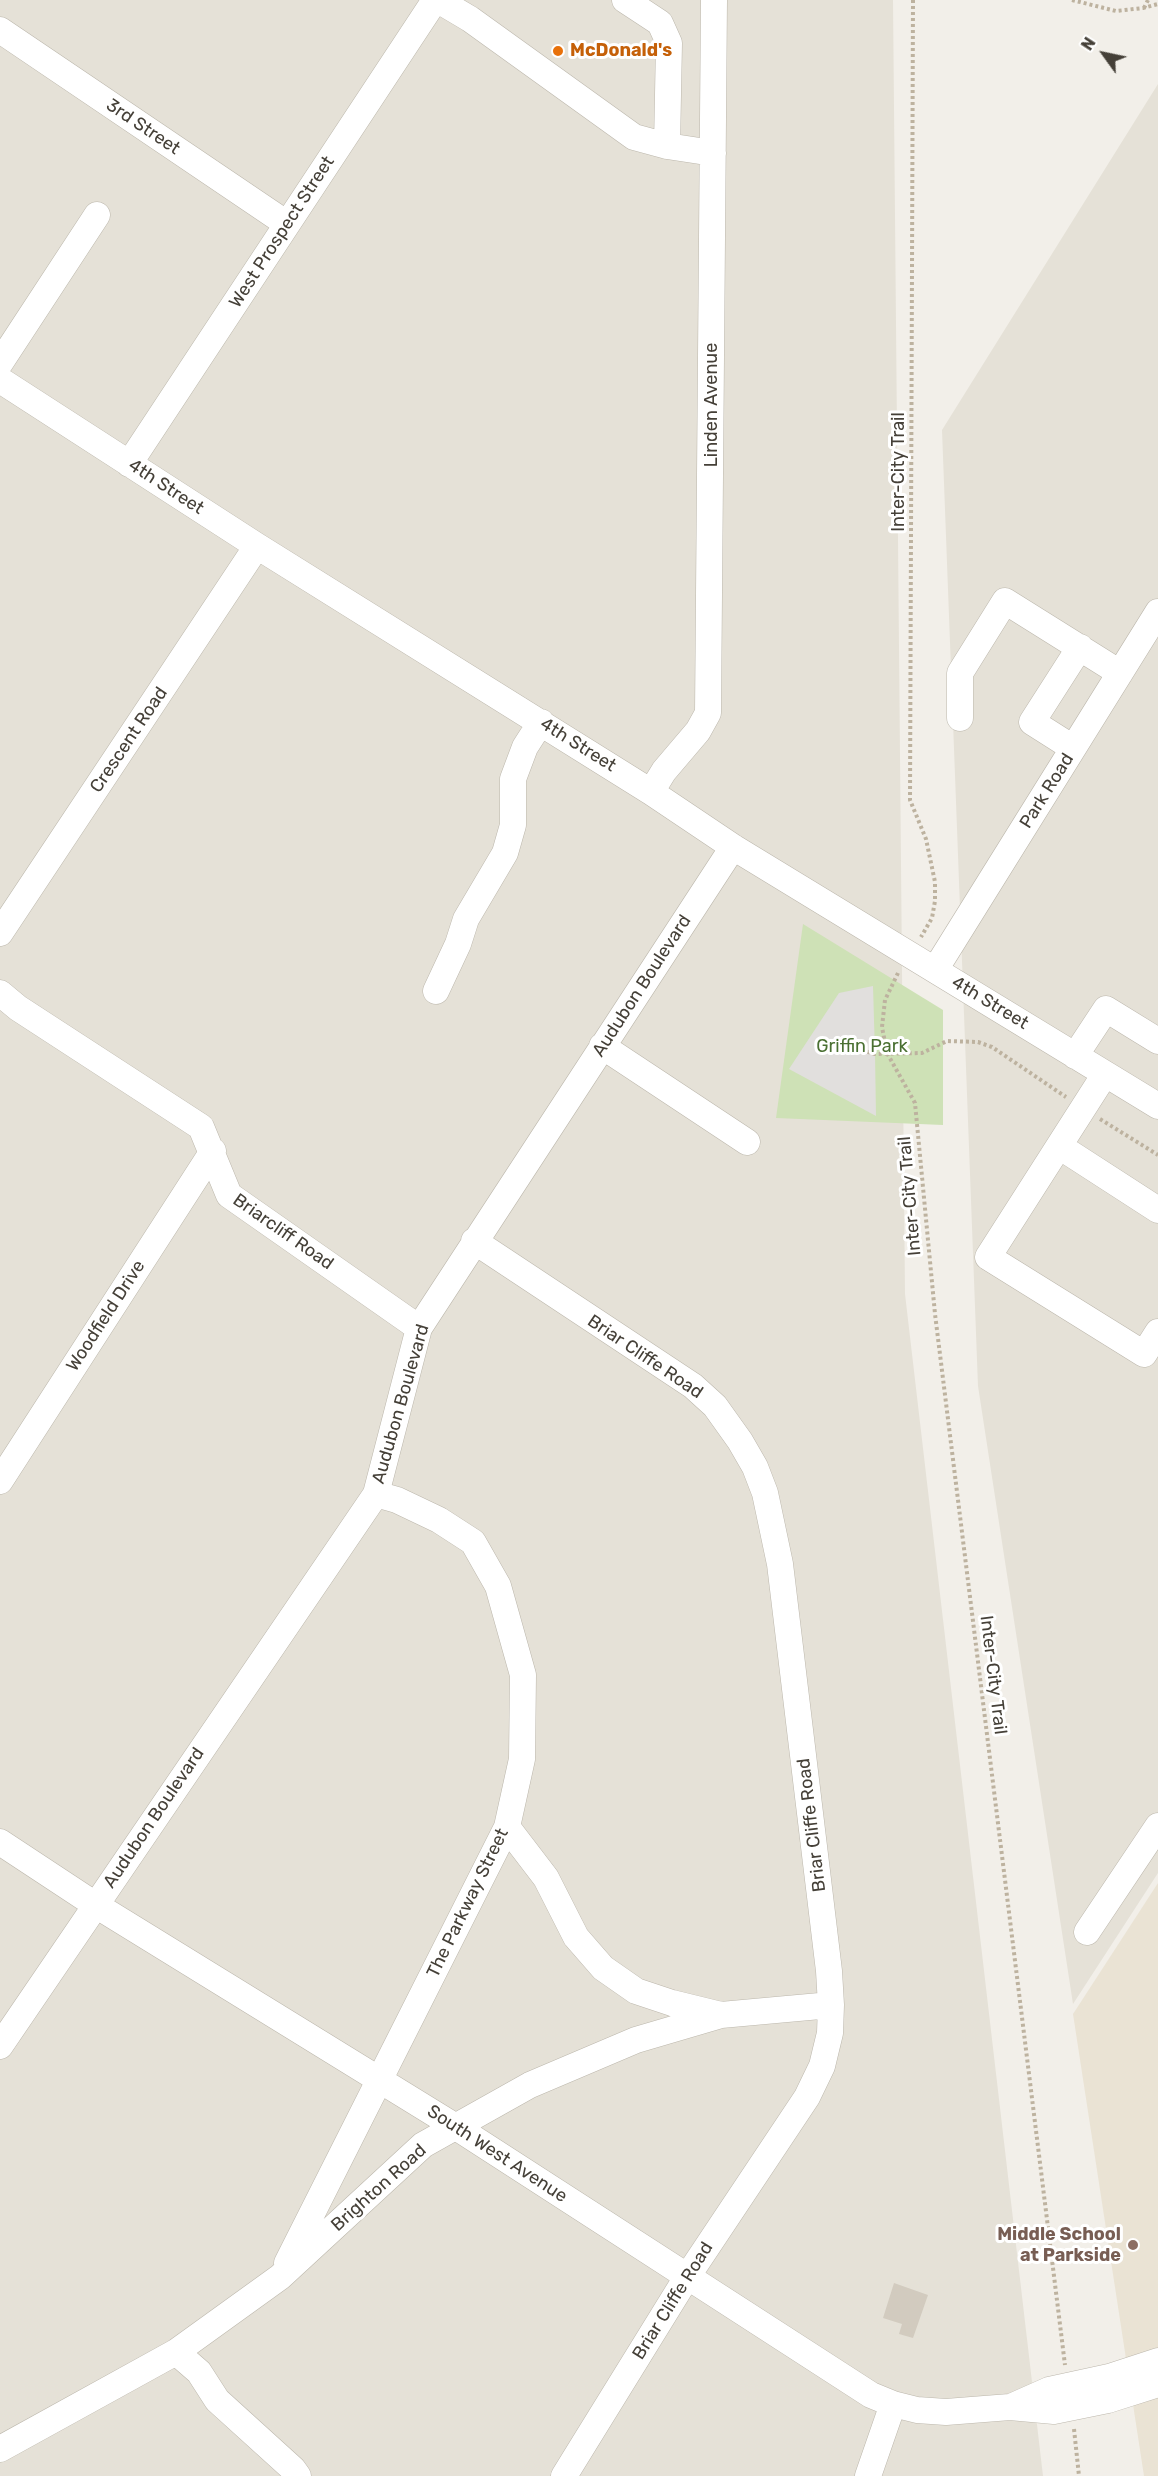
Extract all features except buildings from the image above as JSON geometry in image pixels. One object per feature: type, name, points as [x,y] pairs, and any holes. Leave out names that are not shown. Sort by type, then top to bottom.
[{"type":"street","points":[[436,0],[470,19],[634,137],[667,146],[713,153]]},
{"type":"street","name":"West Prospect Street","points":[[129,464],[436,0]]},
{"type":"street","points":[[625,0],[660,23],[669,43],[667,146]]},
{"type":"street","name":"Linden Avenue","points":[[651,792],[664,771],[698,731],[708,713],[714,0]]},
{"type":"street","name":"3rd Street","points":[[0,30],[287,224]]},
{"type":"street","points":[[0,377],[96,215]]},
{"type":"street","name":"4th Street","points":[[0,377],[129,464],[541,722],[733,847],[1158,1106]]},
{"type":"street","name":"Crescent Road","points":[[0,933],[257,546]]},
{"type":"street","points":[[960,718],[960,673],[1005,601],[1120,672]]},
{"type":"street","name":"Park Road","points":[[935,970],[1158,612]]},
{"type":"street","points":[[1073,748],[1032,722],[1080,647]]},
{"type":"street","points":[[436,991],[458,944],[466,919],[505,853],[513,825],[513,779],[525,747],[541,722]]},
{"type":"street","name":"Audubon Boulevard","points":[[0,2046],[94,1904],[376,1494],[418,1328],[733,847]]},
{"type":"street","name":"Briarcliff Road","points":[[0,993],[18,1008],[201,1127],[213,1151],[216,1168],[229,1195],[418,1328]]},
{"type":"street","points":[[1075,1056],[1106,1008],[1158,1041]]},
{"type":"street","points":[[602,1046],[747,1142]]},
{"type":"street","points":[[1105,1074],[988,1257],[1144,1354],[1158,1332]]},
{"type":"street","points":[[1059,1146],[1158,1210]]},
{"type":"street","name":"Woodfield Drive","points":[[0,1481],[213,1151]]},
{"type":"street","name":"Briar Cliffe Road","points":[[474,1241],[693,1386],[715,1406],[755,1467],[765,1493],[780,1564],[831,2005],[830,2033],[822,2066],[807,2097],[687,2277],[564,2476]]},
{"type":"street","name":"The Parkway Street","points":[[280,2277],[507,1827],[522,1759],[523,1675],[498,1586],[473,1542],[439,1520],[397,1500],[376,1494]]},
{"type":"street","points":[[1087,1932],[1158,1826]]},
{"type":"street","points":[[507,1827],[546,1878],[576,1937],[603,1968],[636,1991],[721,2015]]},
{"type":"street","name":"South West Avenue","points":[[0,1842],[94,1904],[456,2127],[871,2395],[917,2410],[946,2412],[1010,2407]]},
{"type":"street","name":"Brighton Road","points":[[0,2449],[176,2352],[280,2277],[423,2145],[530,2085],[636,2040],[721,2015],[831,2005]]},
{"type":"street","points":[[176,2352],[199,2372],[217,2400],[298,2476]]},
{"type":"street","points":[[1010,2407],[1049,2390],[1109,2377],[1158,2361]]},
{"type":"street","points":[[1010,2407],[1054,2411],[1108,2400],[1158,2384]]},
{"type":"street","points":[[868,2476],[893,2404]]},
{"type":"path","name":"Inter-City Trail","points":[[913,0],[910,800],[926,839],[935,882],[932,918],[921,936]]},
{"type":"path","points":[[1072,0],[1116,10],[1143,8],[1158,4]]},
{"type":"path","points":[[1143,8],[1148,0]]},
{"type":"path","name":"Inter-City Trail","points":[[893,981],[885,1000],[882,1027],[887,1053],[915,1103],[935,1314],[1067,2373]]},
{"type":"path","points":[[843,1045],[875,1054],[921,1053],[947,1041],[978,1042],[992,1047],[1158,1155]]},
{"type":"path","points":[[1073,2424],[1079,2476]]},
{"type":"shaded area","points":[[0,0],[893,0],[905,1294],[1043,2476],[0,2476]]},
{"type":"shaded area","points":[[1158,84],[1158,1873],[1073,2004],[978,1386],[942,430]]},
{"type":"shaded area","points":[[873,986],[876,1116],[789,1069],[839,993]]},
{"type":"shaded area","name":"Middle School at Parkside","points":[[1158,1883],[1158,2476],[1144,2476],[1073,2014]]},
{"type":"green space","name":"Griffin Park","points":[[803,924],[943,1010],[943,1125],[776,1118]]},
{"type":"place","name":"McDonald's","points":[[558,51]]},
{"type":"place","name":"Middle School at Parkside","points":[[1133,2245]]}]
